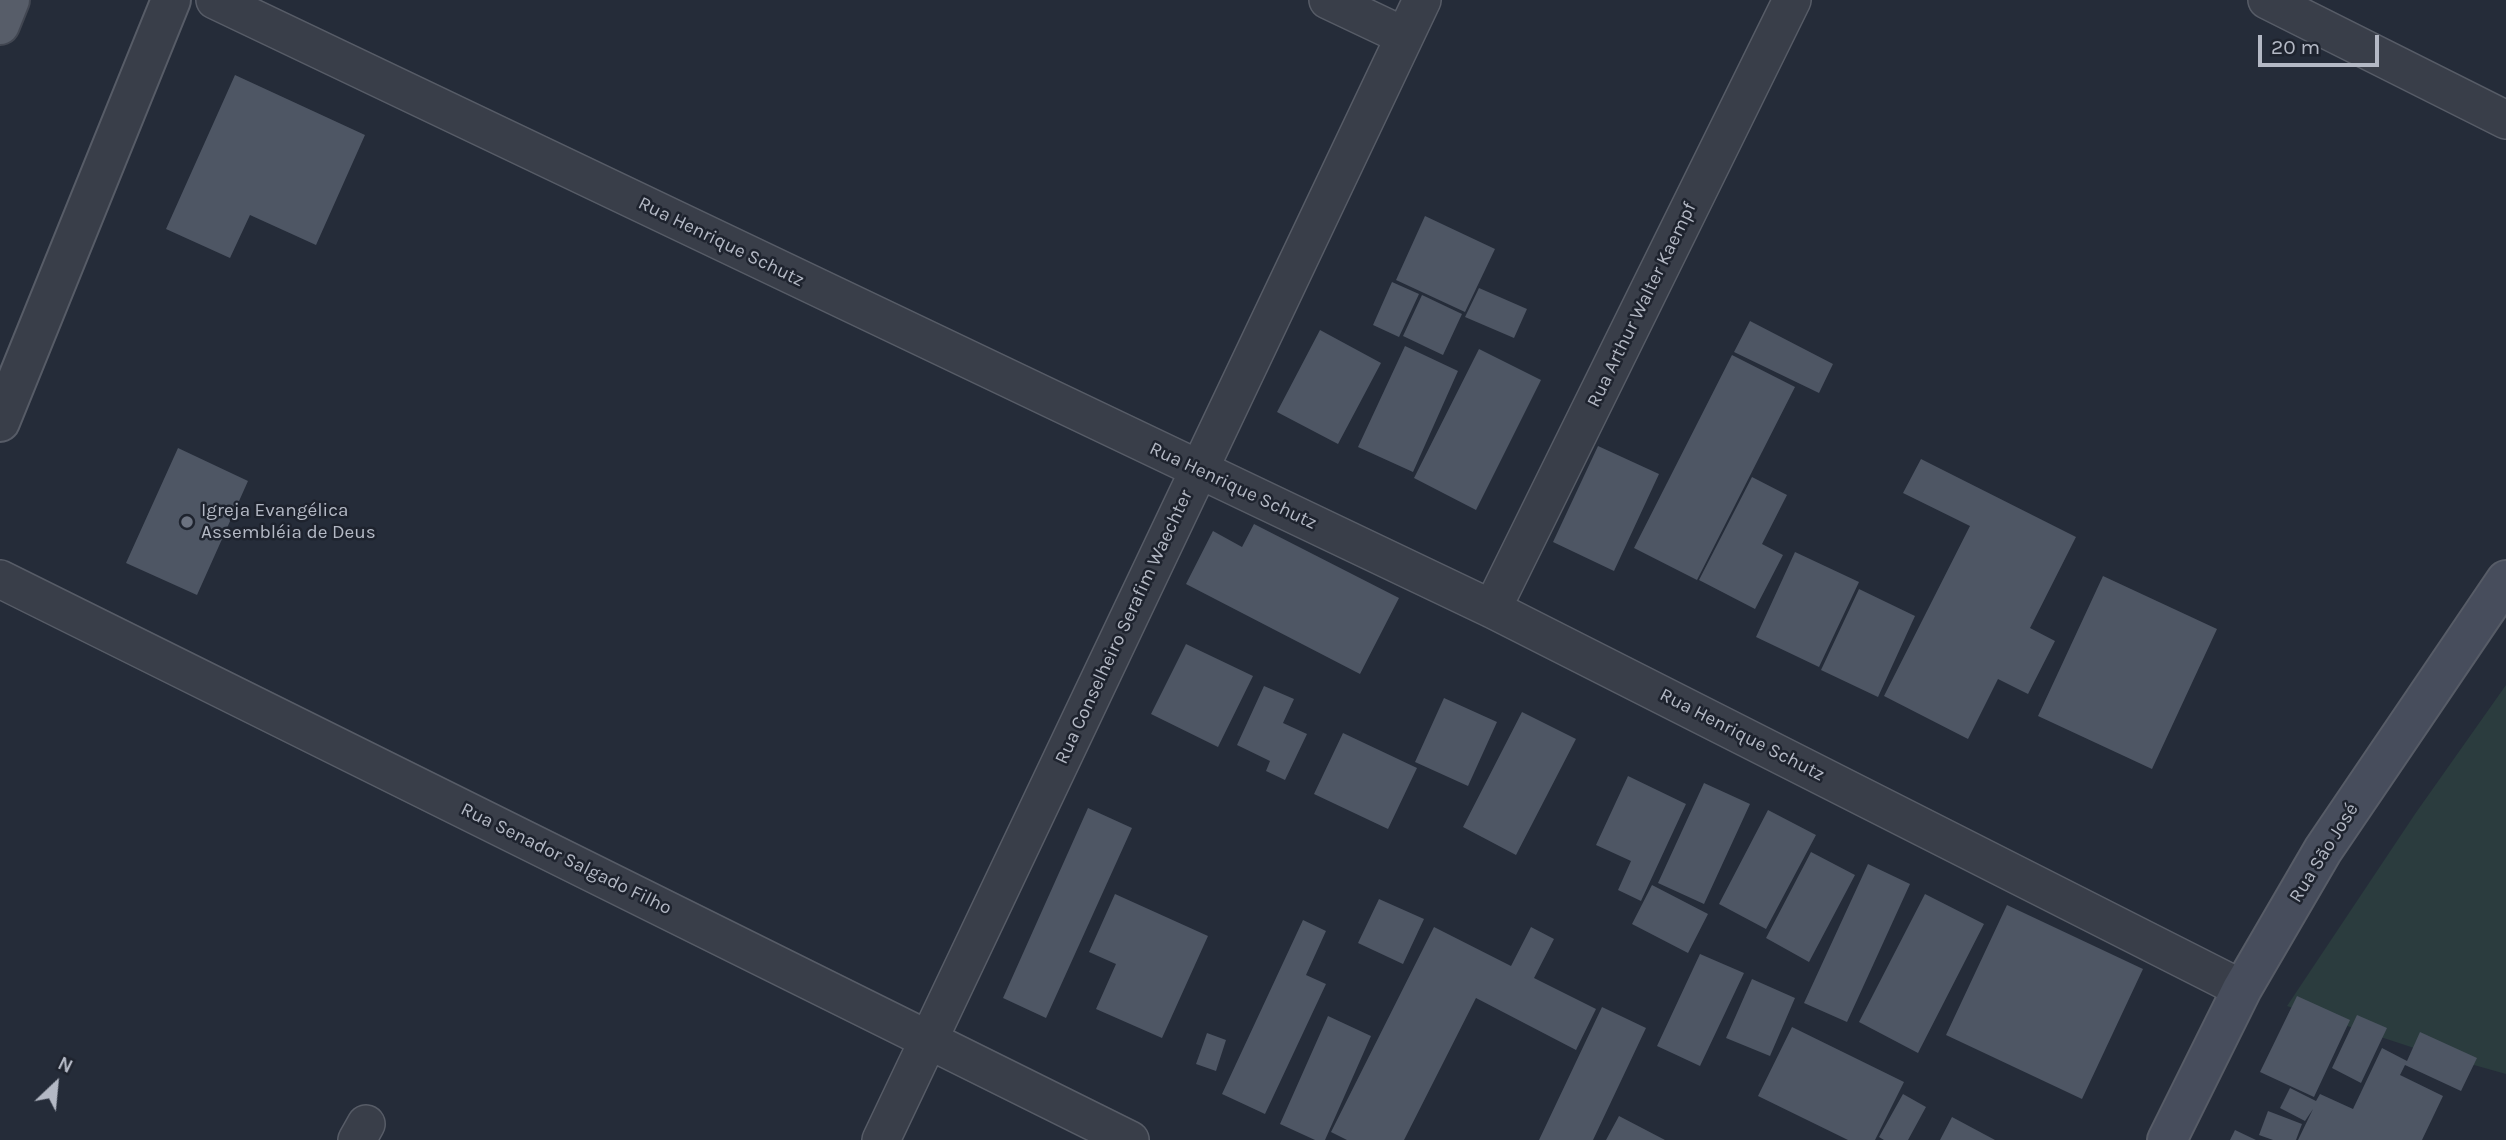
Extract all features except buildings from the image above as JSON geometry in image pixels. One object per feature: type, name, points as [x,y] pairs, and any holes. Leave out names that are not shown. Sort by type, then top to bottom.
[{"type":"main road","points":[[0,25],[10,0]]},
{"type":"main road","name":"Rua São José","points":[[2167,1140],[2242,989],[2323,850],[2506,580]]},
{"type":"street","points":[[0,422],[171,0]]},
{"type":"street","name":"Rua Henrique Schutz","points":[[215,0],[1492,609],[2242,989]]},
{"type":"street","points":[[1328,0],[1404,36]]},
{"type":"street","name":"Rua Conselheiro Serafim Waechter","points":[[881,1140],[1422,0]]},
{"type":"street","name":"Rua Arthur Walter Kaempf","points":[[1492,609],[1792,0]]},
{"type":"street","points":[[2267,0],[2506,120]]},
{"type":"street","name":"Rua Senador Salgado Filho","points":[[0,579],[1130,1140]]},
{"type":"shaded area","points":[[2506,685],[2506,1074],[2417,1049],[2287,1006],[2415,814]]},
{"type":"place","name":"Igreja Evangélica Assembléia de Deus","points":[[187,522]]}]
